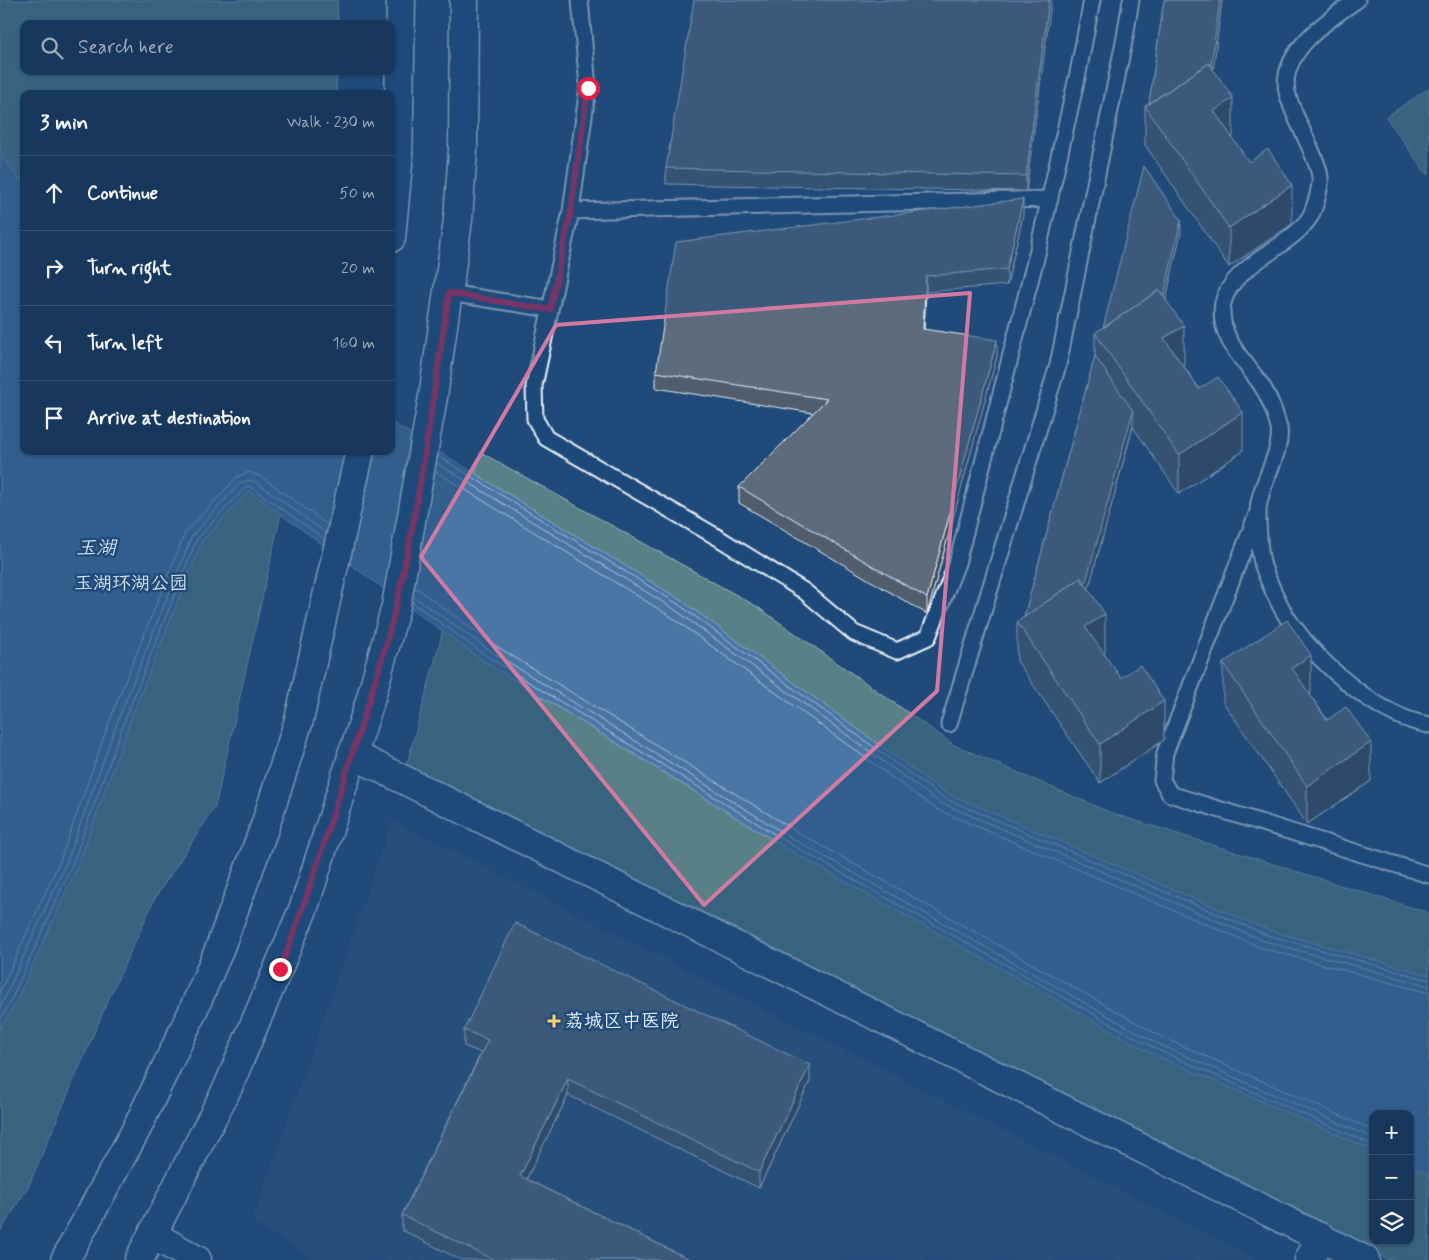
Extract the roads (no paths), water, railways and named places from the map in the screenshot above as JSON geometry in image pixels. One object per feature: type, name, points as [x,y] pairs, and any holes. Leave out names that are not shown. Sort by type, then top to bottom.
[{"type":"main road","points":[[395,196],[398,164],[401,0]]},
{"type":"main road","points":[[139,1260],[228,1087],[280,969],[304,907],[370,701],[396,606],[433,397],[458,220],[463,149],[464,0]]},
{"type":"main road","points":[[64,1260],[136,1130],[192,1013],[219,950],[259,841],[299,720],[359,455]]},
{"type":"main road","points":[[352,754],[1315,1249],[1365,1260]]},
{"type":"main road","points":[[153,1235],[197,1260]]},
{"type":"lane","points":[[580,0],[588,88],[571,211],[534,386],[535,419],[546,438],[717,537],[804,591],[854,633],[897,651],[928,637],[957,563],[1050,199],[1092,0]]},
{"type":"lane","points":[[949,724],[1058,365],[1125,38],[1130,0]]},
{"type":"lane","points":[[1357,0],[1311,34],[1289,65],[1286,89],[1293,113],[1319,170],[1320,187],[1310,216],[1290,237],[1236,278],[1224,303],[1224,331],[1240,357],[1261,384],[1272,406],[1279,431],[1275,456],[1262,485],[1258,510],[1166,753],[1162,780],[1170,794],[1429,874]]},
{"type":"lane","points":[[571,211],[1050,199]]},
{"type":"lane","points":[[449,293],[550,310]]},
{"type":"lane","points":[[1258,510],[1263,567],[1292,625],[1346,682],[1389,711],[1429,725]]},
{"type":"water","name":"玉湖","points":[[0,154],[20,180],[20,455],[395,455],[395,424],[681,600],[944,792],[1268,930],[1429,975],[1429,1175],[1414,1168],[1414,1110],[1369,1110],[1369,1148],[1153,1054],[789,850],[482,660],[249,491],[202,541],[132,716],[78,865],[14,1007],[0,1028]]},
{"type":"place","name":"荔城区中医院","points":[[554,1021]]},
{"type":"park label","name":"玉湖环湖公园","points":[[131,583]]}]
